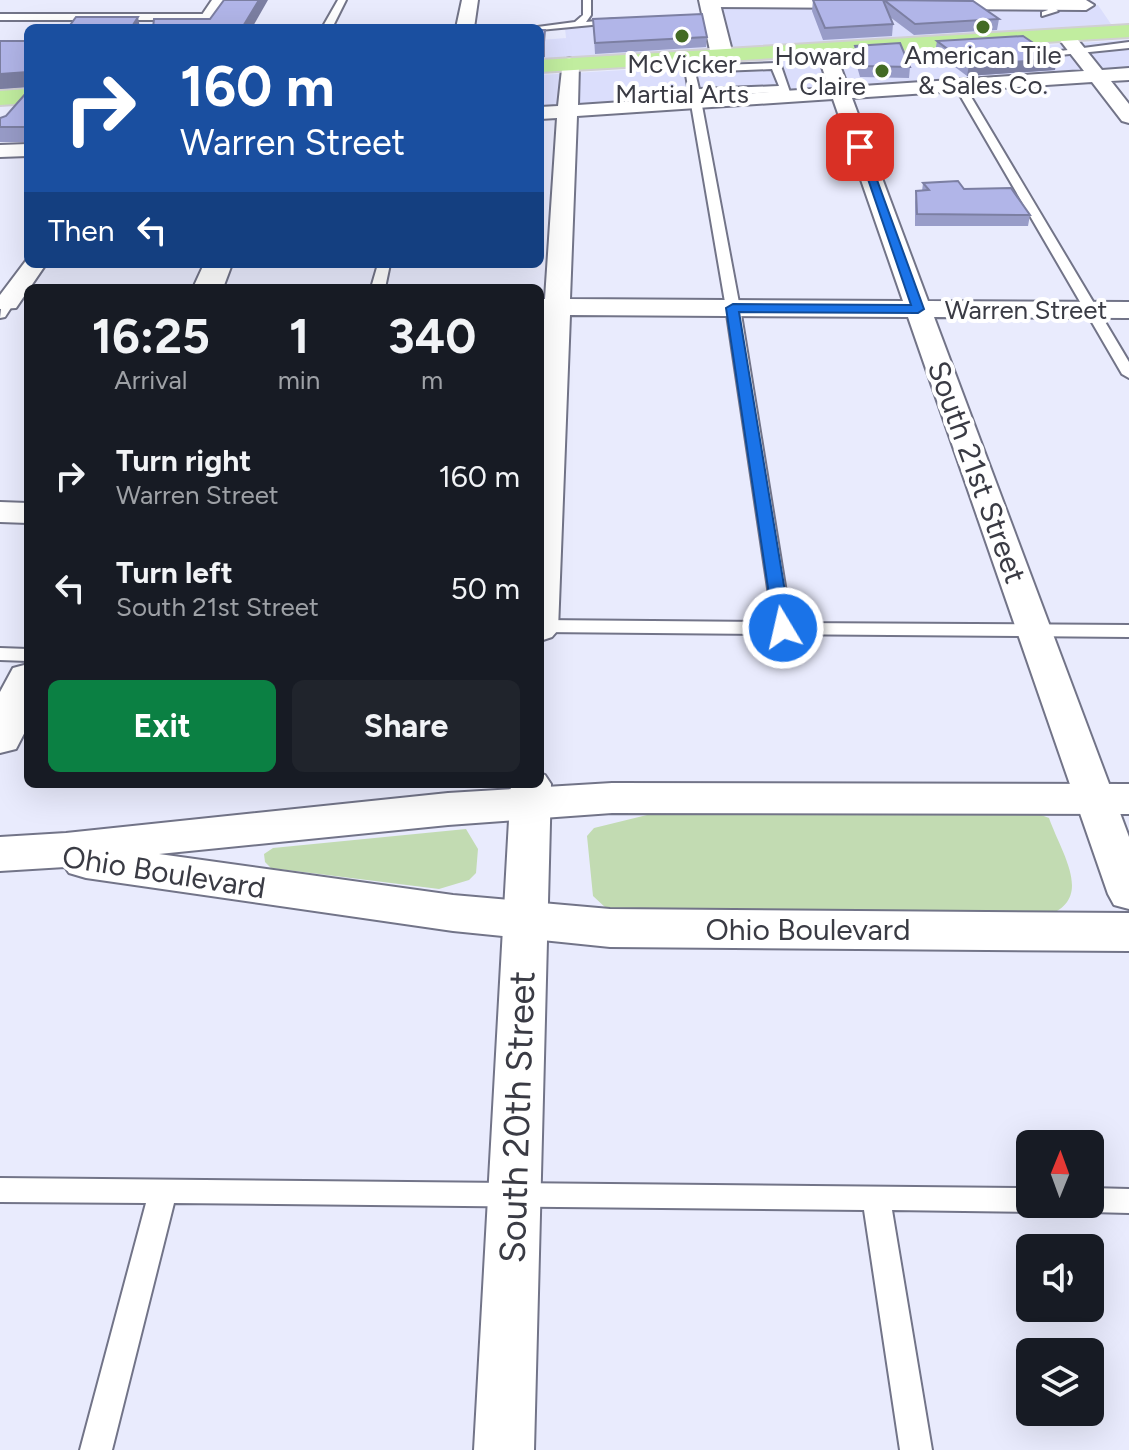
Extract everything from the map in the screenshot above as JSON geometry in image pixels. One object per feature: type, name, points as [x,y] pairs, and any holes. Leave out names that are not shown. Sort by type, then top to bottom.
[{"type":"main road","points":[[544,66],[620,58],[714,61],[825,49],[1070,42],[1120,31]]},
{"type":"main road","points":[[4,107],[24,95]]},
{"type":"street","points":[[206,23],[220,0]]},
{"type":"street","points":[[466,24],[470,0]]},
{"type":"street","points":[[714,61],[708,9],[878,3]]},
{"type":"street","points":[[910,4],[1047,10],[1083,3],[1120,31]]},
{"type":"street","points":[[1070,42],[1129,117]]},
{"type":"street","name":"South 21st Street","points":[[825,49],[1035,630],[1113,798],[1129,894]]},
{"type":"street","points":[[544,499],[550,307],[570,64]]},
{"type":"street","points":[[544,113],[695,95],[841,92],[1129,74]]},
{"type":"street","points":[[0,151],[24,150]]},
{"type":"street","points":[[9,306],[32,268]]},
{"type":"street","name":"Warren Street","points":[[550,307],[1129,310]]},
{"type":"street","points":[[0,512],[24,513]]},
{"type":"street","points":[[0,739],[24,686]]},
{"type":"street","name":"Ohio Boulevard","points":[[22,854],[530,792],[612,798],[1113,798]]},
{"type":"street","name":"South 20th Street","points":[[504,1450],[530,792]]},
{"type":"street","name":"Ohio Boulevard","points":[[22,854],[524,921],[610,928],[1129,932]]},
{"type":"lane","points":[[329,24],[342,0]]},
{"type":"lane","points":[[578,25],[587,15],[587,0]]},
{"type":"lane","points":[[0,17],[206,23]]},
{"type":"lane","points":[[75,24],[80,18]]},
{"type":"lane","points":[[544,27],[623,22]]},
{"type":"lane","points":[[1050,53],[1070,42],[1129,45]]},
{"type":"lane","points":[[779,54],[787,93]]},
{"type":"lane","points":[[695,95],[711,86],[714,61],[690,69],[733,308],[783,628]]},
{"type":"lane","points":[[959,85],[1129,374]]},
{"type":"lane","points":[[544,627],[1129,631]]},
{"type":"lane","points":[[0,654],[24,655]]},
{"type":"lane","points":[[0,1190],[1016,1200]]},
{"type":"lane","points":[[96,1450],[163,1191]]},
{"type":"lane","points":[[876,1198],[916,1450]]},
{"type":"lane","points":[[1104,1200],[1129,1201]]},
{"type":"shaded area","points":[[720,5],[1098,5],[1113,27],[1129,27],[544,62],[544,40],[566,38],[565,28],[720,18]]},
{"type":"shaded area","points":[[1129,40],[1129,71],[544,110],[544,75]]},
{"type":"green space","points":[[1036,813],[1049,818],[1067,862],[1072,889],[1059,910],[1042,917],[606,908],[593,896],[587,836],[594,828],[647,815]]},
{"type":"green space","points":[[466,829],[478,849],[476,873],[469,880],[439,889],[271,868],[265,862],[264,854],[273,848]]},
{"type":"building","points":[[224,0],[259,0],[244,24],[153,24],[154,19],[210,19]]},
{"type":"building","points":[[813,0],[883,0],[893,24],[825,28]]},
{"type":"building","points":[[884,0],[973,1],[999,19],[915,24]]},
{"type":"building","points":[[702,14],[707,37],[595,43],[593,19]]},
{"type":"building","points":[[76,17],[138,17],[134,24],[71,24]]},
{"type":"building","points":[[1023,36],[1057,59],[969,65],[937,41]]},
{"type":"building","points":[[0,41],[24,41],[24,72],[0,74]]},
{"type":"building","points":[[900,43],[910,67],[862,66],[855,46]]},
{"type":"building","points":[[24,95],[24,127],[0,127],[0,118],[6,116]]},
{"type":"building","points":[[958,181],[964,189],[1011,188],[1030,215],[917,214],[916,191],[929,190],[923,183]]},
{"type":"place","name":"American Tile & Sales Co.","points":[[983,27]]},
{"type":"place","name":"McVicker Martial Arts","points":[[682,36]]},
{"type":"place","name":"Howard Claire","points":[[882,71]]},
{"type":"route","points":[[783,628],[733,308],[918,309],[860,147]]}]
